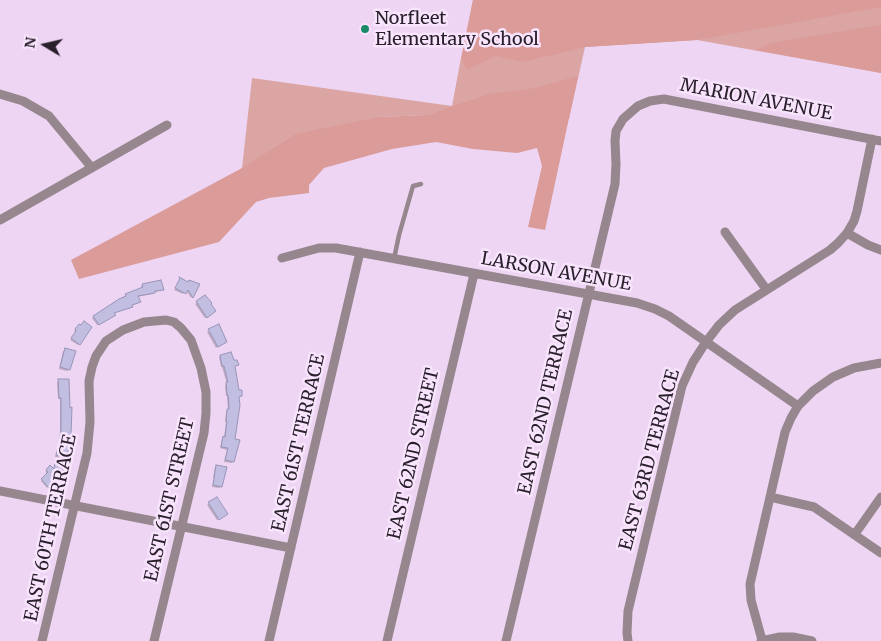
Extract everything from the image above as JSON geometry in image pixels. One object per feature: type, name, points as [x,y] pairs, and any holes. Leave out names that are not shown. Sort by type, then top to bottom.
[{"type":"street","points":[[0,94],[23,101],[49,116],[92,168]]},
{"type":"street","name":"MARION AVENUE","points":[[628,114],[638,106],[650,101],[664,99],[876,140]]},
{"type":"street","name":"EAST 62ND TERRACE","points":[[506,641],[615,184],[616,131],[628,114]]},
{"type":"street","points":[[0,220],[167,125]]},
{"type":"street","name":"EAST 63RD TERRACE","points":[[628,641],[628,611],[682,386],[693,362],[718,325],[735,310],[830,250],[847,233],[854,221],[876,140]]},
{"type":"street","points":[[725,232],[766,289]]},
{"type":"street","points":[[847,233],[881,250]]},
{"type":"street","name":"LARSON AVENUE","points":[[282,258],[319,248],[336,248],[637,303],[669,316],[798,406]]},
{"type":"street","name":"EAST 61ST TERRACE","points":[[269,641],[360,252]]},
{"type":"street","name":"EAST 62ND STREET","points":[[387,641],[474,274]]},
{"type":"street","name":"EAST 60TH TERRACE","points":[[42,641],[88,453],[90,422],[89,381],[92,366],[96,356],[106,342],[123,330],[144,322],[166,320]]},
{"type":"street","name":"EAST 61ST STREET","points":[[154,641],[204,433],[206,413],[206,392],[201,368],[191,340],[174,322],[166,320]]},
{"type":"street","points":[[812,641],[793,636],[762,641],[751,600],[750,584],[785,432],[798,406],[813,391],[833,377],[854,368],[881,363]]},
{"type":"street","points":[[0,491],[291,548]]},
{"type":"street","points":[[770,497],[814,507],[881,553]]},
{"type":"street","points":[[855,534],[881,497]]},
{"type":"lane","points":[[394,258],[413,186],[421,184]]},
{"type":"shaded area","points":[[473,0],[881,0],[881,73],[697,40],[585,47],[569,119],[453,107],[427,115],[379,117],[242,168],[252,78],[452,106]]},
{"type":"shaded area","points":[[473,0],[881,0],[881,7],[697,40],[585,47],[523,62],[496,56],[467,70],[461,58]]},
{"type":"shaded area","points":[[881,25],[881,73],[756,50],[770,43]]},
{"type":"shaded area","points":[[578,76],[545,230],[528,227],[542,166],[537,148],[517,153],[473,149],[436,142],[392,149],[324,168],[309,185],[309,193],[269,198],[256,202],[219,242],[79,279],[71,260],[242,168],[296,134],[379,117],[427,115],[489,94],[535,88]]},
{"type":"building","points":[[179,277],[188,282],[189,280],[200,284],[193,298],[188,290],[186,294],[175,288]]},
{"type":"building","points":[[161,280],[164,290],[138,296],[141,302],[132,305],[133,307],[114,313],[116,315],[99,325],[93,316],[126,296],[125,294],[143,287],[142,284]]},
{"type":"building","points":[[205,295],[216,311],[207,318],[196,301]]},
{"type":"building","points":[[84,321],[92,327],[80,345],[71,338],[76,331],[75,329]]},
{"type":"building","points":[[219,324],[227,342],[218,347],[208,329]]},
{"type":"building","points":[[65,348],[76,351],[70,370],[60,367]]},
{"type":"building","points":[[231,352],[234,360],[237,360],[239,365],[235,366],[239,390],[242,390],[242,396],[239,397],[240,405],[235,439],[240,440],[234,462],[225,460],[228,448],[221,447],[223,436],[225,437],[227,409],[229,409],[226,382],[228,382],[220,355]]},
{"type":"building","points":[[58,379],[69,379],[70,408],[72,407],[71,435],[67,457],[56,455],[61,430],[61,398],[59,398]]},
{"type":"building","points":[[55,461],[65,472],[49,488],[41,479],[48,472],[46,470],[50,465],[54,469]]},
{"type":"building","points":[[216,465],[227,467],[222,487],[213,485]]},
{"type":"building","points":[[217,497],[228,514],[219,520],[208,502]]},
{"type":"place","name":"Norfleet Elementary School","points":[[365,29]]}]
